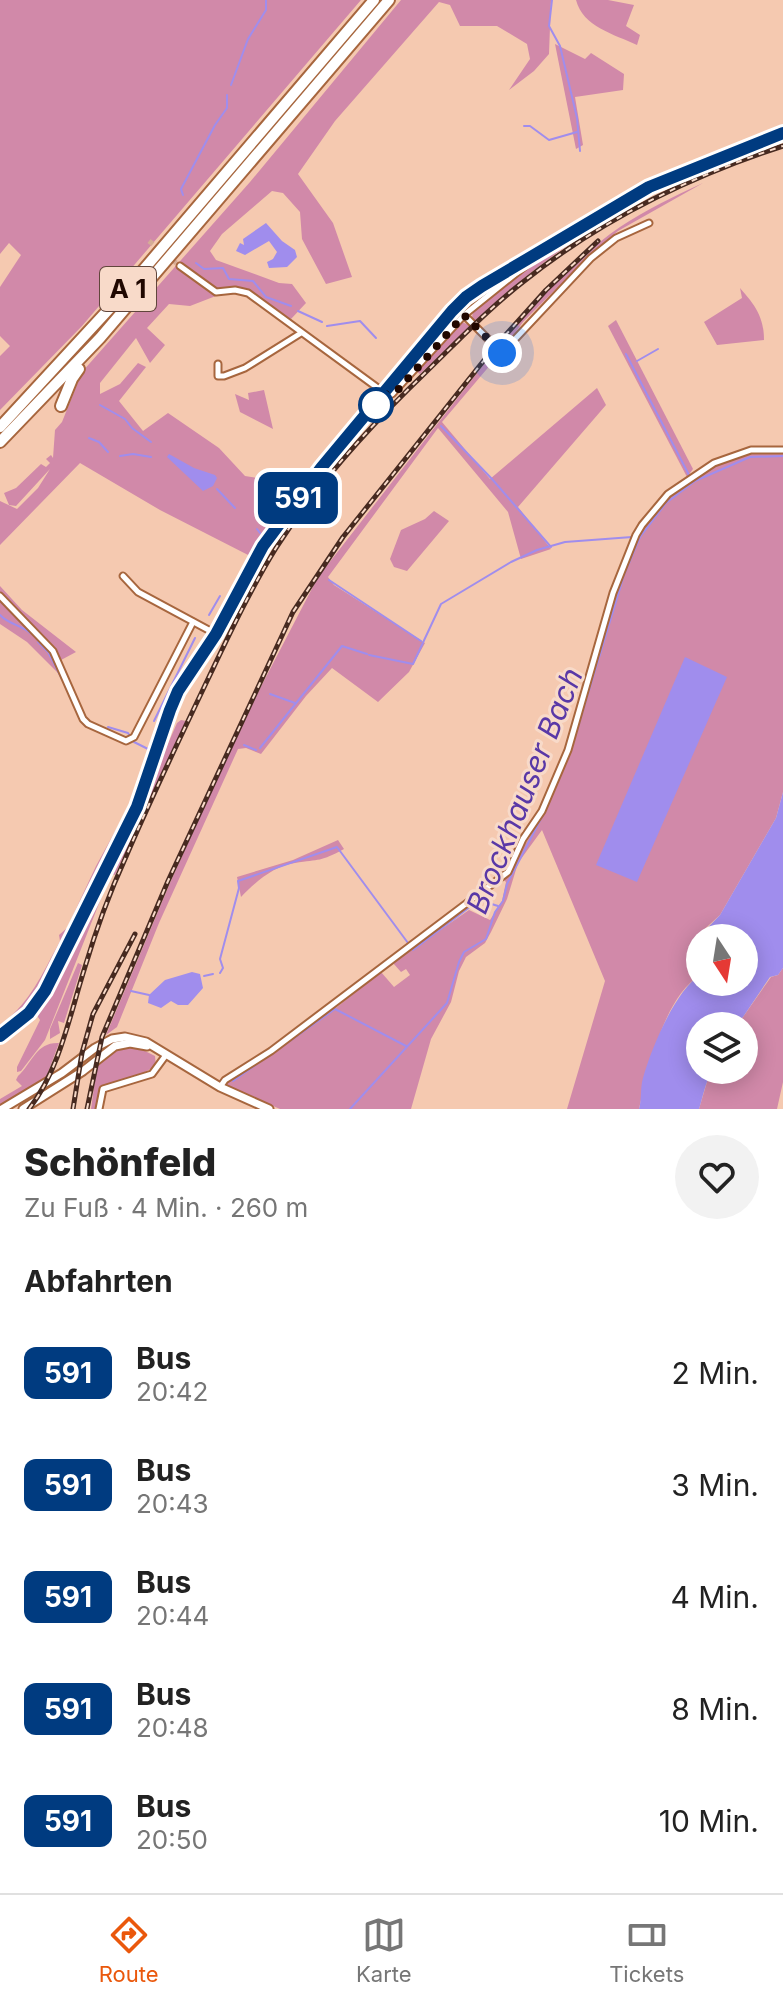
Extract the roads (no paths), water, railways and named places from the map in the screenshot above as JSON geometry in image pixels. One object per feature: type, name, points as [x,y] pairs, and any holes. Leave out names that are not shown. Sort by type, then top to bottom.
[{"type":"highway","name":"A 1","points":[[0,427],[68,357],[374,0]]},
{"type":"highway","name":"A 1","points":[[0,442],[100,338],[389,0]]},
{"type":"highway","points":[[61,406],[72,379],[100,338]]},
{"type":"main road","points":[[0,1036],[29,1013],[45,991],[137,807],[178,691],[216,634],[263,546],[286,512],[439,326],[466,297],[649,187],[783,133]]},
{"type":"street","points":[[464,315],[502,353],[591,258],[616,238],[649,223]]},
{"type":"street","points":[[180,266],[216,292],[235,290],[248,293],[386,394],[397,391],[464,315],[545,250]]},
{"type":"street","points":[[218,364],[218,376],[232,374],[301,333]]},
{"type":"street","points":[[220,1087],[225,1080],[271,1051],[508,872],[523,839],[542,811],[568,750],[613,593],[642,525],[668,494],[714,463],[751,450],[783,450]]},
{"type":"street","points":[[123,576],[138,592],[216,634]]},
{"type":"street","points":[[0,596],[53,651],[83,719],[118,739],[132,739],[193,622]]},
{"type":"street","points":[[2,1109],[112,1039],[139,1039],[220,1087],[269,1109]]},
{"type":"street","points":[[23,1109],[83,1071],[115,1046],[130,1043],[153,1048]]},
{"type":"street","points":[[99,1109],[103,1089],[152,1074],[166,1055]]},
{"type":"waterway","points":[[231,85],[248,39],[266,10],[266,0]]},
{"type":"waterway","points":[[552,0],[549,26],[560,46],[577,118],[580,151]]},
{"type":"waterway","points":[[183,195],[181,189],[227,108],[227,95]]},
{"type":"waterway","points":[[524,126],[530,126],[549,140],[577,132]]},
{"type":"waterway","points":[[196,263],[204,269],[223,268],[229,279],[253,281],[266,297],[291,306]]},
{"type":"waterway","points":[[298,311],[322,322]]},
{"type":"waterway","points":[[327,326],[360,321],[376,338]]},
{"type":"waterway","points":[[637,361],[658,349]]},
{"type":"waterway","points":[[626,354],[689,475]]},
{"type":"waterway","points":[[100,405],[125,419],[151,442]]},
{"type":"waterway","points":[[441,426],[551,547]]},
{"type":"waterway","points":[[89,438],[99,442],[108,452]]},
{"type":"waterway","points":[[120,456],[133,454],[151,457]]},
{"type":"waterway","name":"Brockhauser Bach","points":[[571,750],[624,575],[640,537],[666,503],[695,481],[750,457],[783,456]]},
{"type":"waterway","points":[[217,489],[235,508]]},
{"type":"waterway","points":[[257,529],[260,533]]},
{"type":"waterway","points":[[369,655],[413,664],[441,604],[537,550],[565,542],[632,537]]},
{"type":"waterway","points":[[329,580],[421,641]]},
{"type":"waterway","points":[[209,615],[220,596]]},
{"type":"waterway","points":[[0,615],[30,633]]},
{"type":"waterway","points":[[154,721],[195,638]]},
{"type":"waterway","points":[[38,642],[48,652],[62,679]]},
{"type":"waterway","points":[[260,748],[342,646],[367,654]]},
{"type":"waterway","points":[[270,694],[295,703]]},
{"type":"waterway","points":[[108,727],[128,733],[134,742],[148,749]]},
{"type":"waterway","points":[[244,745],[256,750]]},
{"type":"waterway","name":"Brockhauser Bach","points":[[350,1109],[447,1003],[464,952],[486,939],[507,884],[545,811]]},
{"type":"waterway","points":[[220,973],[223,968],[220,959],[239,888],[238,881],[337,847],[408,943]]},
{"type":"waterway","points":[[413,950],[479,900],[498,906]]},
{"type":"waterway","points":[[20,1015],[32,1002],[49,970]]},
{"type":"waterway","points":[[204,976],[213,974]]},
{"type":"waterway","points":[[33,1016],[58,975]]},
{"type":"waterway","points":[[131,991],[149,995]]},
{"type":"waterway","points":[[280,1048],[335,1009],[406,1046]]},
{"type":"waterway","points":[[0,1042],[11,1035]]},
{"type":"waterway","points":[[233,1081],[271,1054]]},
{"type":"tunnel","points":[[149,241],[180,266]]},
{"type":"railway","points":[[29,1109],[49,1077],[103,912],[155,791],[249,596],[276,548],[309,501],[345,456],[404,393],[497,303],[552,260],[647,202],[714,171],[783,146]]},
{"type":"railway","points":[[87,1109],[102,1037],[168,881],[293,612],[343,537],[493,349],[546,290],[598,241]]},
{"type":"railway","points":[[73,1109],[82,1053],[93,1014],[135,934]]}]
